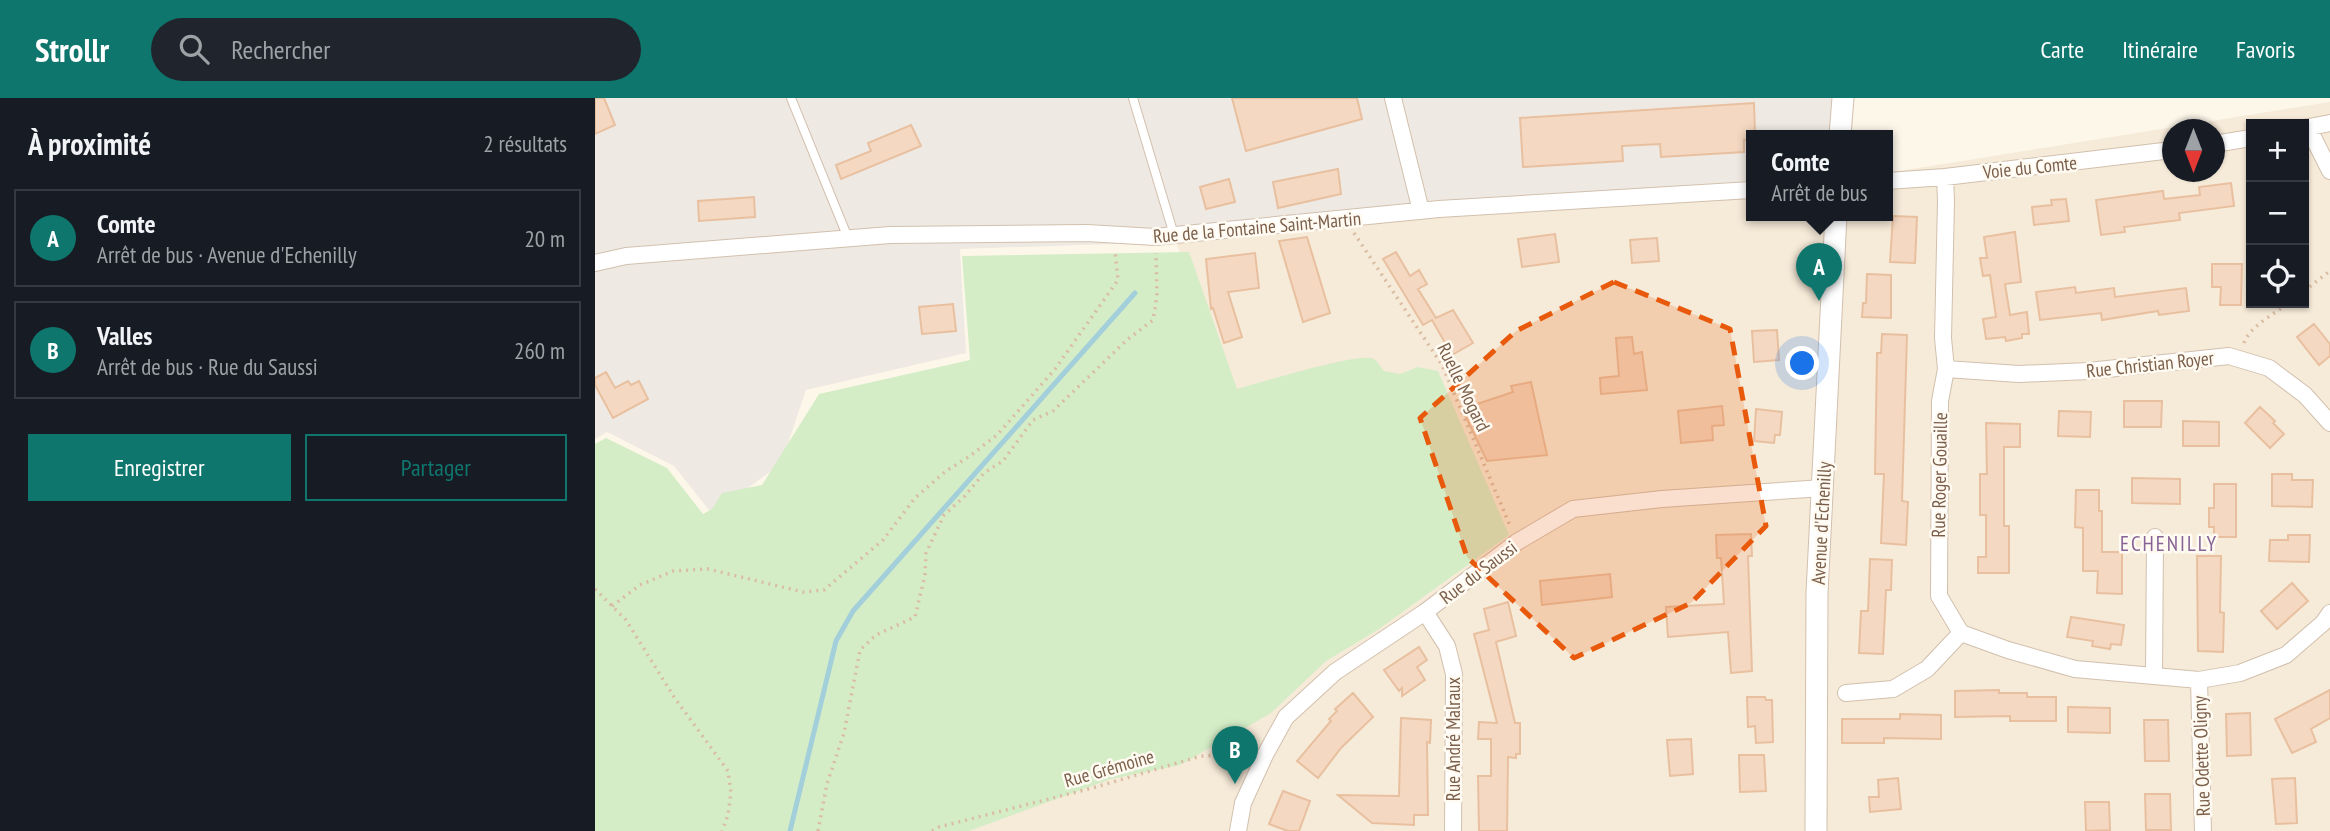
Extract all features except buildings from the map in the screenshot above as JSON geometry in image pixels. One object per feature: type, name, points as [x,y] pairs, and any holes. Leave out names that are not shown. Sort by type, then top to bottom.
[{"type":"street","points":[[1394,98],[1421,211]]},
{"type":"street","points":[[1840,130],[1843,98]]},
{"type":"street","points":[[2309,127],[2330,123]]},
{"type":"street","points":[[2309,133],[2330,171]]},
{"type":"street","points":[[2225,142],[2246,139]]},
{"type":"street","name":"Voie du Comte","points":[[1893,181],[2162,151]]},
{"type":"street","name":"Rue Roger Gouaille","points":[[1945,177],[1943,338],[1946,369],[1940,401],[1939,596],[1961,633]]},
{"type":"street","name":"Rue de la Fontaine Saint-Martin","points":[[595,263],[627,256],[848,238],[994,233],[1155,237],[1421,211],[1746,190]]},
{"type":"street","name":"Avenue d'Echenilly","points":[[1816,831],[1817,593],[1836,221]]},
{"type":"street","name":"Rue Christian Royer","points":[[1946,369],[2019,374],[2089,372],[2229,356],[2269,368],[2305,395],[2330,423]]},
{"type":"street","name":"Rue du Saussi","points":[[1238,831],[1243,803],[1286,717],[1335,672],[1425,612],[1517,542],[1573,509],[1662,499],[1823,488]]},
{"type":"street","points":[[2154,676],[2155,537]]},
{"type":"street","name":"Rue André Malraux","points":[[1425,612],[1447,646],[1454,674],[1453,831]]},
{"type":"street","points":[[1846,693],[1893,689],[1927,669],[1961,633],[2075,669],[2199,680],[2240,673],[2286,655],[2323,623],[2330,613]]},
{"type":"street","name":"Rue Odette Oligny","points":[[2199,680],[2203,831]]},
{"type":"lane","points":[[791,98],[848,238]]},
{"type":"lane","points":[[1133,98],[1174,235]]},
{"type":"path","name":"Ruelle Mogard","points":[[1345,220],[1442,365],[1517,542]]},
{"type":"path","points":[[612,606],[640,585],[673,571],[708,569],[803,592],[824,590],[883,540],[915,498],[946,471],[998,434],[1055,369],[1118,280],[1114,235]]},
{"type":"path","points":[[818,831],[827,785],[847,720],[860,650],[876,635],[915,617],[925,575],[926,552],[944,515],[964,498],[984,473],[1003,461],[1033,420],[1053,411],[1128,339],[1153,320],[1157,296],[1155,237]]},
{"type":"path","points":[[2309,287],[2330,271]]},
{"type":"path","points":[[2241,360],[2245,339],[2283,308]]},
{"type":"path","points":[[595,589],[627,620],[674,697],[727,771],[731,792],[722,831]]},
{"type":"path","name":"Rue Grémoine","points":[[932,831],[1096,788],[1201,756],[1221,755],[1286,717]]},
{"type":"highlighted area","points":[[1614,282],[1730,329],[1766,526],[1691,603],[1574,658],[1467,557],[1420,418],[1516,331]]},
{"type":"shaded area","points":[[595,98],[1843,98],[1840,130],[1746,130],[1746,181],[1427,201],[1249,220],[1176,242],[960,249],[966,353],[806,390],[781,464],[712,514],[674,466],[607,432],[595,439]]},
{"type":"shaded area","points":[[2330,102],[2330,831],[943,831],[1235,398],[1176,242],[1249,220],[1427,201],[1746,182],[1746,221],[1893,221],[1893,172],[2162,129],[2162,182],[2225,182],[2224,119]]},
{"type":"green space","points":[[1189,252],[1237,389],[1330,364],[1365,358],[1374,359],[1384,371],[1400,374],[1418,367],[1438,371],[1509,535],[1379,629],[1326,661],[1271,713],[1180,765],[1111,779],[969,831],[595,831],[595,444],[606,438],[667,468],[703,514],[712,509],[722,493],[762,485],[819,394],[970,360],[962,256]]},
{"type":"waterway","points":[[790,831],[836,641],[853,611],[1135,293]]},
{"type":"place","name":"Comte","points":[[1819,301]]},
{"type":"place","name":"Valles","points":[[1235,784]]},
{"type":"district","name":"ECHENILLY","points":[[2169,544]]}]
